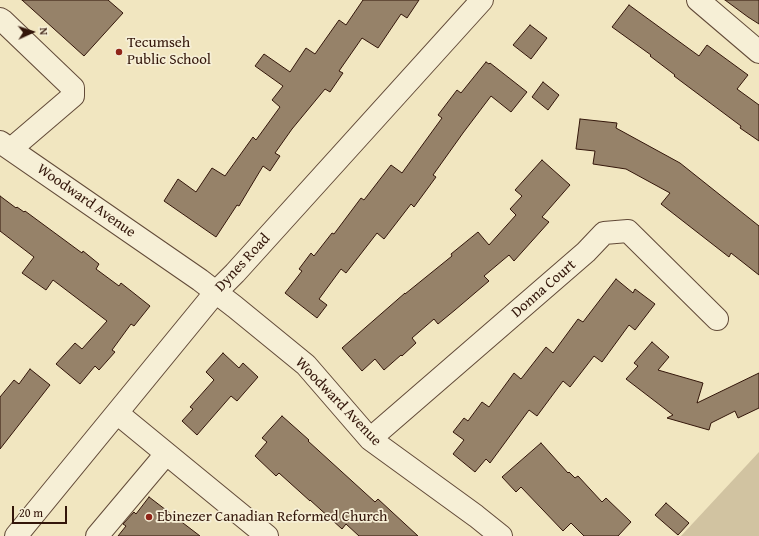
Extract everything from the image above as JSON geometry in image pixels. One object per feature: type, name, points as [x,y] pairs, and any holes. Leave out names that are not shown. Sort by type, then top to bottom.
[{"type":"street","name":"Dynes Road","points":[[16,536],[215,293],[235,273],[482,0]]},
{"type":"street","points":[[698,0],[759,52]]},
{"type":"street","points":[[0,20],[3,21],[73,88],[73,96],[6,146]]},
{"type":"street","name":"Woodward Avenue","points":[[6,146],[200,280],[306,365],[370,439],[501,536]]},
{"type":"street","name":"Donna Court","points":[[370,439],[586,252],[604,233],[628,232],[717,319]]},
{"type":"street","points":[[117,413],[267,536]]},
{"type":"street","points":[[97,536],[166,454]]},
{"type":"street","points":[[0,533],[4,536]]},
{"type":"shaded area","points":[[759,452],[759,536],[681,536]]},
{"type":"building","points":[[22,0],[108,0],[123,13],[84,56]]},
{"type":"building","points":[[363,0],[419,0],[407,18],[401,14],[378,48],[362,38],[339,71],[343,73],[330,92],[325,89],[292,129],[275,153],[280,156],[270,171],[263,166],[239,206],[237,205],[216,237],[164,201],[178,179],[196,192],[212,168],[225,176],[253,137],[256,140],[280,107],[272,100],[283,86],[255,66],[264,54],[290,72],[306,48],[315,54],[339,20],[346,25]]},
{"type":"building","points":[[725,0],[759,0],[759,24],[748,17]]},
{"type":"building","points":[[629,5],[699,56],[707,45],[748,75],[737,89],[759,105],[759,141],[740,128],[741,126],[674,76],[675,75],[650,56],[651,55],[612,27]]},
{"type":"building","points":[[530,25],[547,38],[531,59],[513,45]]},
{"type":"building","points":[[486,62],[489,64],[490,63],[527,92],[511,112],[491,96],[433,175],[436,177],[414,207],[411,204],[384,239],[377,233],[346,273],[341,269],[319,299],[327,305],[317,318],[285,293],[302,271],[299,269],[311,253],[314,256],[332,233],[334,234],[361,198],[364,200],[391,165],[402,173],[442,118],[438,115],[457,90],[461,93]]},
{"type":"building","points":[[543,82],[559,95],[548,110],[532,97]]},
{"type":"building","points":[[580,119],[617,123],[616,128],[680,163],[759,226],[759,275],[731,253],[729,257],[661,204],[670,193],[626,169],[593,164],[595,151],[576,149]]},
{"type":"building","points":[[542,160],[570,185],[542,217],[549,222],[514,261],[509,255],[484,276],[489,281],[438,324],[434,319],[412,338],[416,343],[402,356],[401,355],[384,370],[375,359],[362,371],[342,348],[405,293],[452,256],[451,254],[478,232],[489,245],[516,215],[510,209],[522,196],[515,190]]},
{"type":"building","points":[[0,196],[16,208],[17,207],[24,212],[25,211],[82,253],[83,251],[99,264],[96,269],[119,286],[121,283],[150,306],[134,326],[131,324],[112,350],[115,352],[99,370],[95,366],[80,384],[56,364],[75,343],[82,349],[107,321],[53,280],[46,290],[22,273],[34,257],[0,231]]},
{"type":"building","points":[[616,279],[633,293],[635,289],[655,304],[635,330],[629,325],[602,362],[594,356],[570,387],[563,381],[537,416],[529,410],[490,463],[486,459],[475,472],[453,454],[464,440],[453,432],[464,418],[468,421],[482,402],[489,407],[514,373],[521,379],[546,347],[553,353],[578,319],[583,322]]},
{"type":"building","points":[[652,342],[669,357],[658,370],[703,383],[697,403],[759,373],[759,408],[738,418],[735,411],[711,423],[709,430],[667,418],[673,415],[626,379],[638,366],[634,363]]},
{"type":"building","points":[[223,353],[239,368],[243,363],[258,377],[237,401],[231,396],[197,435],[182,421],[193,409],[190,407],[214,380],[206,372]]},
{"type":"building","points":[[30,369],[50,385],[0,449],[0,397],[14,380],[19,384]]},
{"type":"building","points":[[282,416],[375,502],[378,499],[418,536],[359,536],[346,524],[342,529],[279,473],[276,476],[255,456],[267,442],[262,438]]},
{"type":"building","points":[[541,443],[568,473],[569,472],[575,478],[578,476],[602,502],[606,498],[631,522],[618,536],[584,536],[571,523],[563,531],[521,487],[516,492],[502,477]]},
{"type":"building","name":"Ebinezer Canadian Reformed Church","points":[[149,497],[200,536],[118,536],[126,526],[123,524],[134,512],[136,514]]},
{"type":"building","points":[[666,503],[689,523],[678,535],[655,515]]},
{"type":"place","name":"Tecumseh Public School","points":[[119,52]]},
{"type":"place","name":"Ebinezer Canadian Reformed Church","points":[[149,517]]}]
